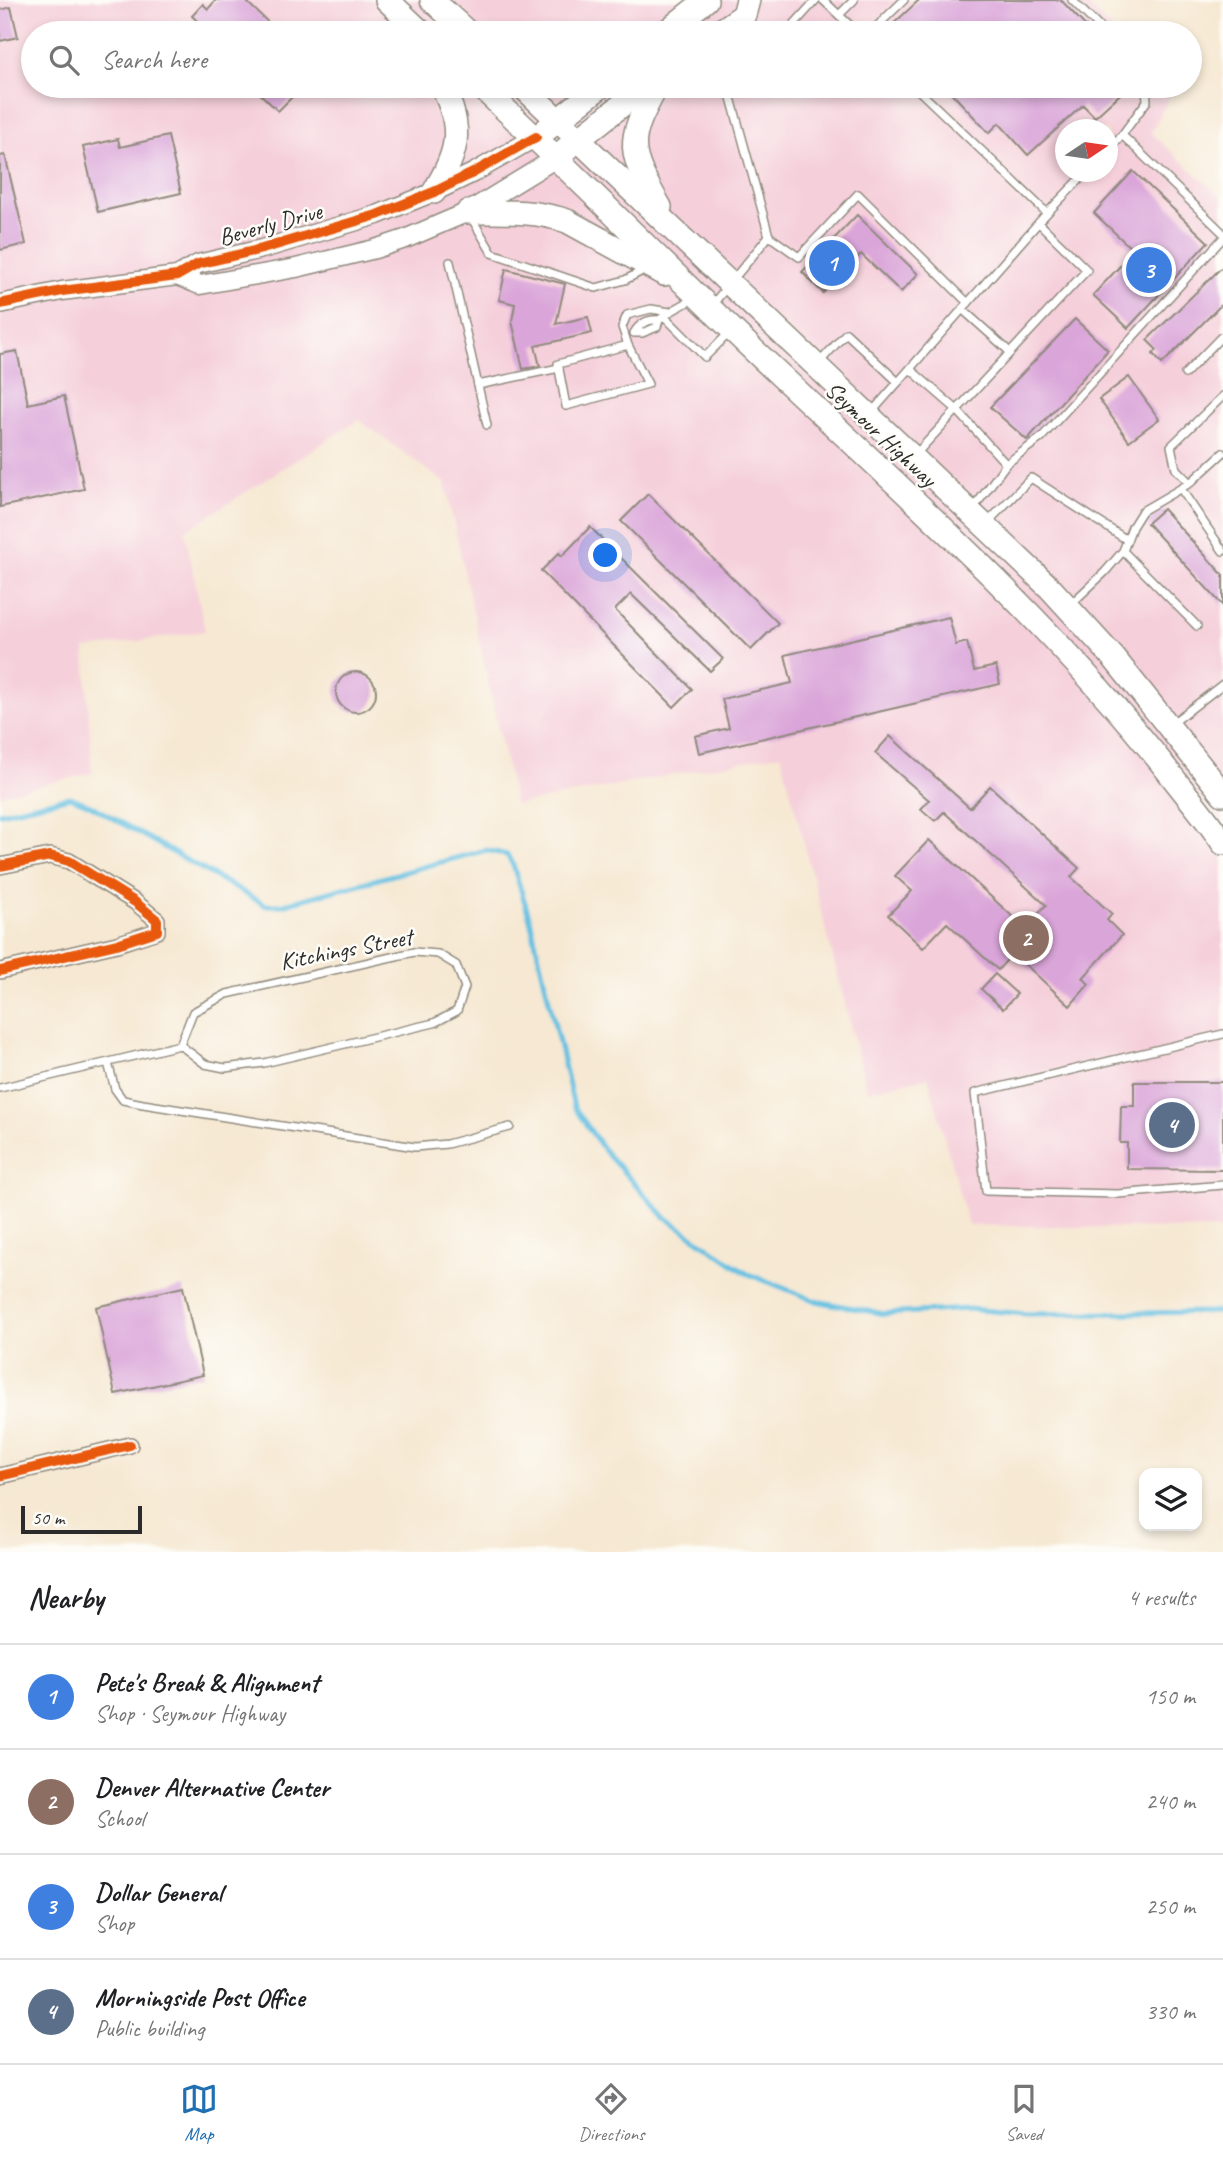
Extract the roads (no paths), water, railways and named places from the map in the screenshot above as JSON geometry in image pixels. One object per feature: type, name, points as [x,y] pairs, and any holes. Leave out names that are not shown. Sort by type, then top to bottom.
[{"type":"main road","points":[[387,0],[407,21]]},
{"type":"main road","points":[[432,0],[455,21]]},
{"type":"main road","points":[[677,21],[706,0]]},
{"type":"main road","points":[[735,21],[744,15],[748,0]]},
{"type":"main road","points":[[434,192],[449,168],[456,144],[454,118],[448,98]]},
{"type":"main road","name":"Seymour Highway","points":[[493,98],[732,331],[1024,607],[1103,692],[1223,843]]},
{"type":"main road","name":"Seymour Highway","points":[[534,98],[913,456],[1068,607],[1126,673],[1223,794]]},
{"type":"main road","points":[[536,137],[586,98]]},
{"type":"main road","points":[[556,158],[631,98]]},
{"type":"main road","points":[[650,98],[640,116],[633,143],[642,176],[672,228]]},
{"type":"main road","points":[[468,212],[523,212],[567,221],[697,297]]},
{"type":"main road","points":[[923,509],[943,485]]},
{"type":"main road","points":[[1103,692],[1126,673]]},
{"type":"street","name":"Beverly Drive","points":[[0,303],[43,294],[177,276],[198,264],[262,249],[377,215],[473,173],[536,137]]},
{"type":"street","name":"Beverly Drive","points":[[177,276],[200,285],[296,268],[387,245],[468,212],[556,158]]},
{"type":"street","points":[[377,215],[387,245]]},
{"type":"street","points":[[0,866],[50,856],[69,860],[135,902],[157,920],[157,931],[117,944],[0,971]]},
{"type":"street","points":[[0,1476],[130,1445]]},
{"type":"lane","points":[[797,21],[816,0]]},
{"type":"lane","points":[[823,0],[845,21]]},
{"type":"lane","points":[[839,15],[854,0]]},
{"type":"lane","points":[[882,21],[904,0]]},
{"type":"lane","points":[[1072,0],[1093,21]]},
{"type":"lane","points":[[731,98],[769,236],[799,257],[858,194],[1010,352]]},
{"type":"lane","points":[[927,98],[1047,212]]},
{"type":"lane","points":[[1118,139],[1147,98]]},
{"type":"lane","points":[[978,518],[1006,464],[1041,438],[1223,235],[1122,135]]},
{"type":"lane","points":[[869,415],[1047,212],[1077,182]]},
{"type":"lane","points":[[468,212],[492,253],[596,288],[625,280],[649,267]]},
{"type":"lane","points":[[913,456],[1087,270],[1039,223]]},
{"type":"lane","points":[[625,336],[634,333],[639,325],[665,316],[730,282],[769,236]]},
{"type":"lane","points":[[450,262],[488,425]]},
{"type":"lane","points":[[628,345],[558,364],[566,406],[648,384],[622,327],[627,315],[651,309],[665,316],[705,358],[732,331]]},
{"type":"lane","points":[[817,365],[846,333],[898,382]]},
{"type":"lane","points":[[1185,374],[1222,337],[1223,339]]},
{"type":"lane","points":[[478,385],[559,368]]},
{"type":"lane","points":[[910,369],[956,409],[1006,464]]},
{"type":"lane","points":[[1191,482],[1176,469],[1171,446],[1223,396]]},
{"type":"lane","points":[[1068,607],[1123,551],[1142,511],[1191,482],[1223,453]]},
{"type":"lane","points":[[978,518],[1031,478],[1127,540]]},
{"type":"lane","points":[[1181,489],[1223,551]]},
{"type":"lane","points":[[1123,551],[1198,626]]},
{"type":"lane","points":[[1169,725],[1220,686],[1223,696]]},
{"type":"lane","name":"Kitchings Street","points":[[414,952],[438,954],[456,965],[465,987],[457,1011],[434,1023],[264,1063],[225,1068],[205,1064],[180,1045],[193,1012],[227,994],[414,952]]},
{"type":"lane","points":[[1223,1034],[975,1093],[986,1191],[1118,1194],[1223,1185]]},
{"type":"lane","points":[[0,1087],[180,1045]]},
{"type":"lane","points":[[108,1063],[115,1089],[123,1100],[156,1107],[415,1147],[447,1144],[510,1127]]},
{"type":"waterway","points":[[0,813],[70,797],[90,805],[265,905],[281,905],[486,850],[507,855],[513,865],[530,919],[574,1107],[606,1153],[665,1217],[746,1273],[816,1301],[884,1314],[968,1309],[1027,1314],[1223,1312]]},
{"type":"place","name":"Pete's Break & Alignment","points":[[832,263]]},
{"type":"place","name":"Dollar General","points":[[1149,270]]},
{"type":"place","name":"Denver Alternative Center","points":[[1026,938]]},
{"type":"place","name":"Morningside Post Office","points":[[1172,1125]]}]
